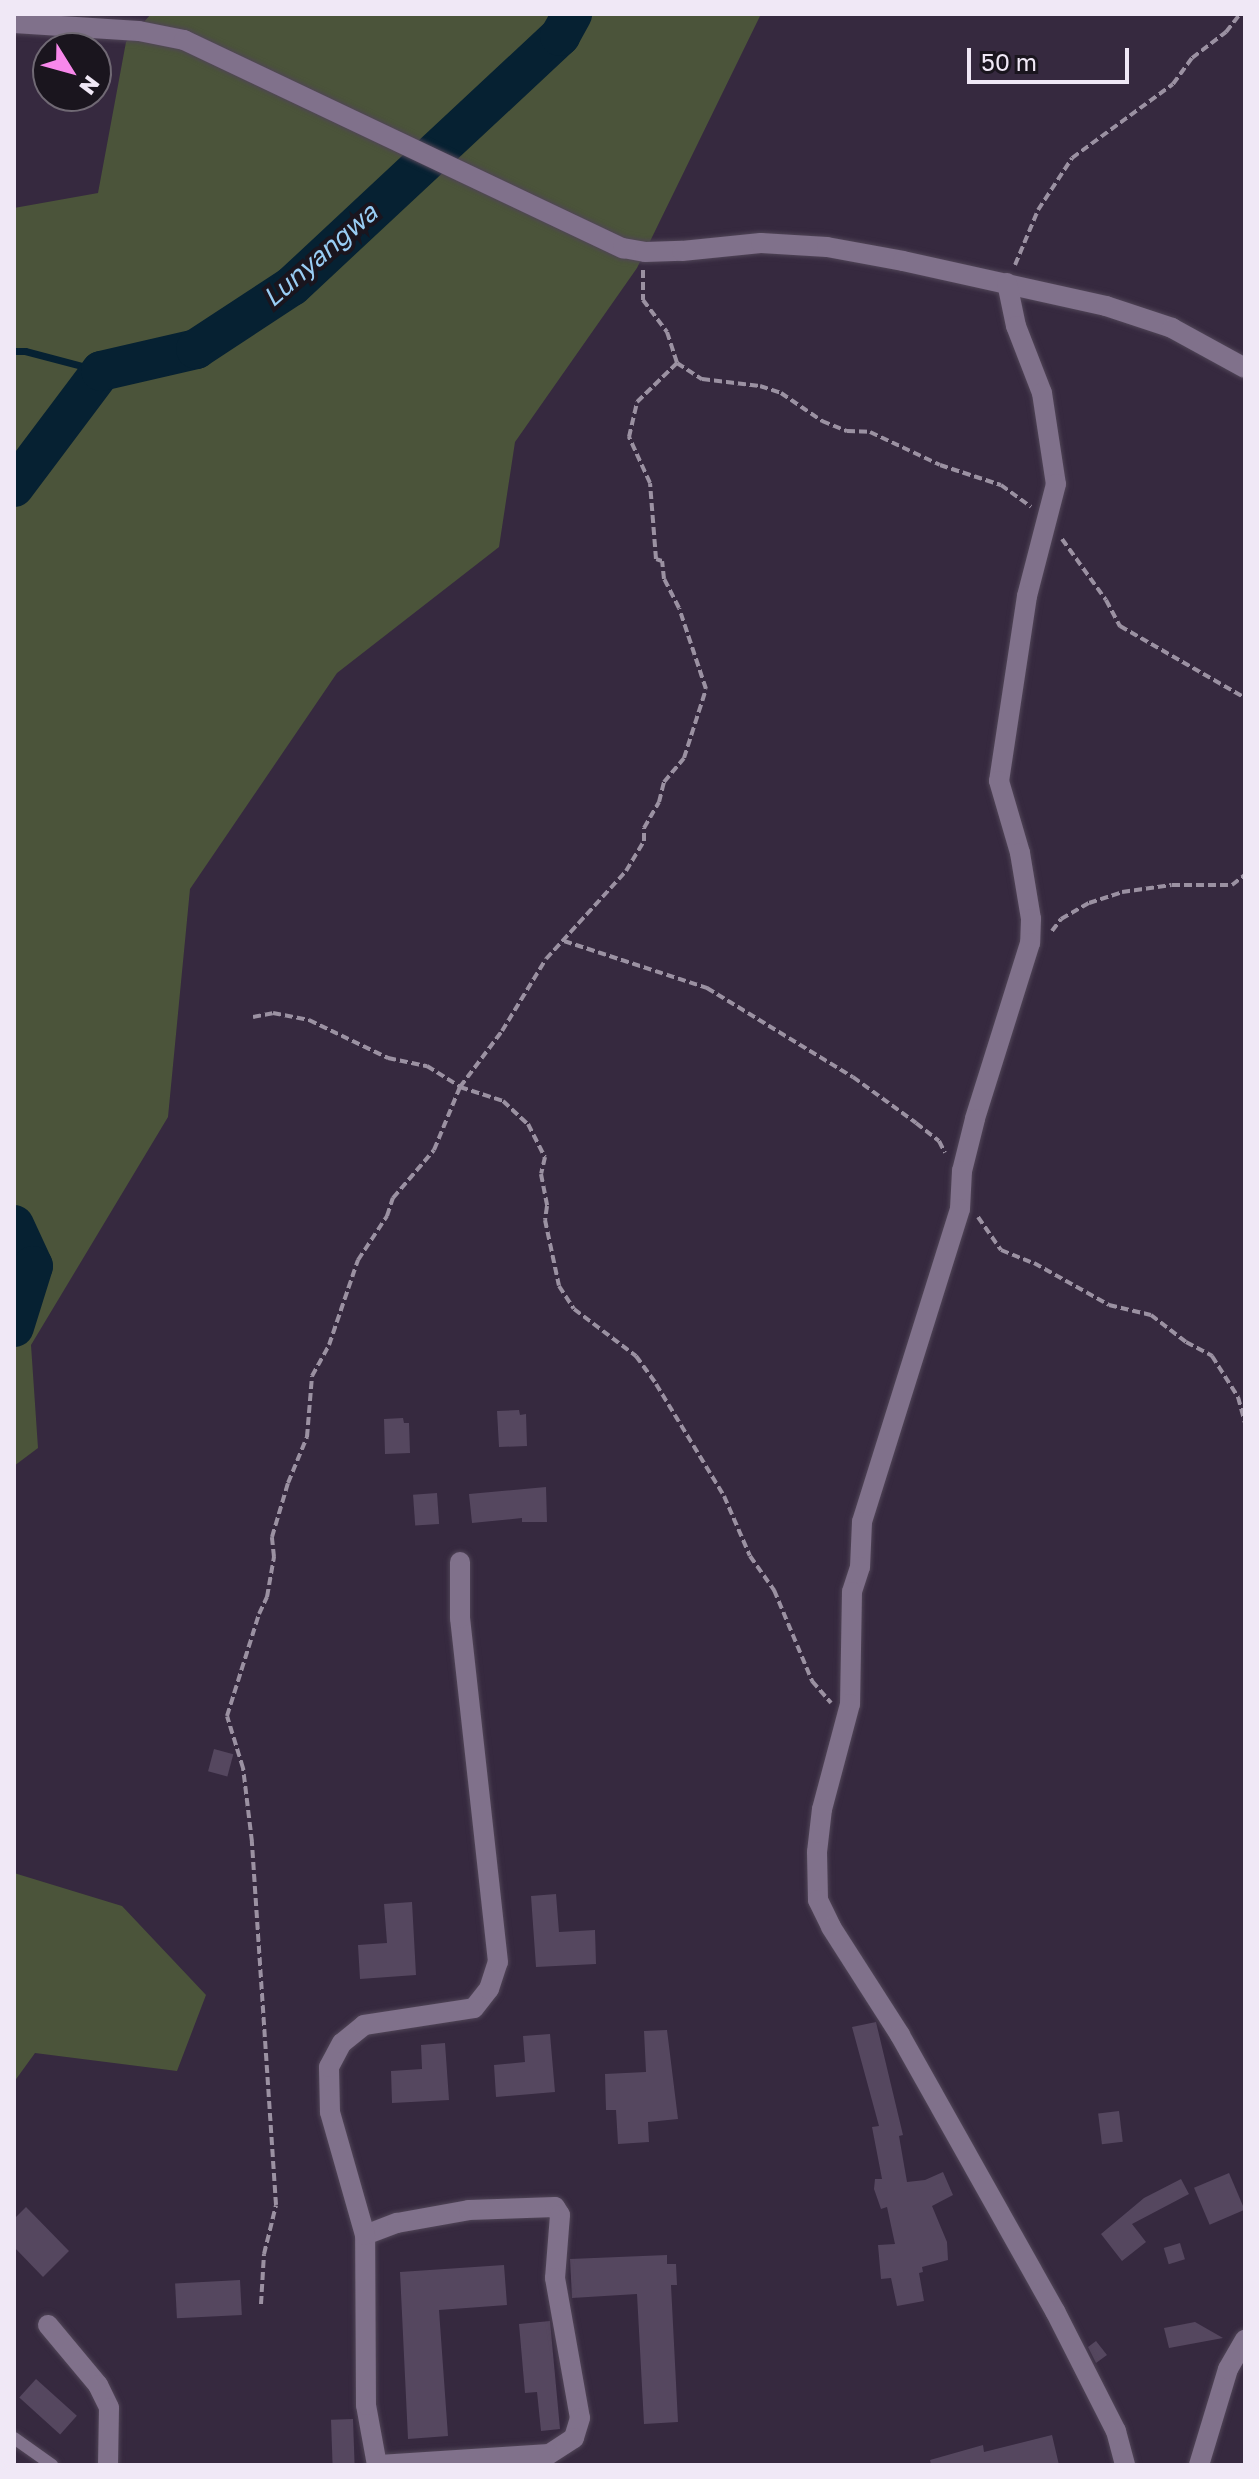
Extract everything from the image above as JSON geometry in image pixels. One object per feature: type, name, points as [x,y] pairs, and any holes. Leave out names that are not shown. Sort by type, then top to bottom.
[{"type":"street","points":[[28,19],[139,31],[184,40],[623,248],[645,252],[761,243],[827,247],[1106,306],[1172,328],[1245,368]]},
{"type":"street","points":[[1007,283],[1016,326],[1036,371],[1046,411],[1056,484],[1027,596],[999,781],[1020,853],[1031,919],[1030,943],[975,1119],[962,1182],[960,1209],[862,1522],[860,1567],[852,1592],[852,1667],[845,1725],[822,1809],[817,1852],[818,1900],[831,1927],[900,2035],[1055,2311],[1116,2431],[1125,2465]]},
{"type":"street","points":[[365,2235],[397,2223],[469,2210],[555,2207],[560,2215],[555,2278],[580,2418],[574,2438],[549,2454],[378,2465],[366,2405],[365,2235],[330,2112],[329,2067],[342,2043],[364,2025],[474,2008],[489,1989],[498,1962],[460,1618],[460,1562]]},
{"type":"street","points":[[48,2325],[98,2385],[109,2408],[108,2465]]},
{"type":"street","points":[[1199,2465],[1228,2369],[1245,2339]]},
{"type":"lane","points":[[14,2438],[52,2465]]},
{"type":"path","points":[[1007,283],[1038,210],[1072,158],[1173,84],[1192,58],[1226,32],[1240,14]]},
{"type":"path","points":[[645,252],[643,300],[667,332],[677,363],[702,379],[760,386],[781,393],[822,421],[847,431],[870,432],[940,465],[1001,485],[1048,520],[1106,600],[1120,626],[1245,698]]},
{"type":"path","points":[[261,2304],[264,2254],[276,2205],[252,1842],[243,1768],[227,1716],[267,1597],[274,1557],[272,1537],[288,1483],[297,1469],[307,1437],[312,1376],[326,1353],[358,1260],[387,1216],[393,1198],[434,1150],[460,1087],[502,1031],[546,959],[626,871],[644,841],[644,828],[659,802],[664,782],[684,758],[706,689],[679,608],[664,579],[662,561],[656,559],[650,483],[629,437],[637,402],[677,363]]},
{"type":"path","points":[[1030,943],[1045,940],[1061,919],[1089,903],[1122,892],[1172,885],[1232,885],[1245,875]]},
{"type":"path","points":[[564,941],[707,988],[853,1077],[939,1141],[1001,1250],[1034,1263],[1109,1305],[1151,1315],[1186,1342],[1212,1356],[1238,1397],[1245,1423]]},
{"type":"path","points":[[253,1017],[273,1013],[309,1020],[388,1058],[427,1066],[460,1087],[503,1101],[528,1124],[545,1157],[541,1174],[547,1206],[545,1220],[559,1286],[574,1309],[636,1356],[656,1384],[724,1496],[750,1556],[774,1590],[812,1681],[845,1725]]},
{"type":"green space","points":[[151,14],[761,14],[637,268],[515,442],[499,547],[337,673],[190,889],[168,1117],[31,1345],[38,1448],[14,1466],[14,208],[98,193],[126,42]]},
{"type":"green space","points":[[14,1873],[122,1906],[206,1995],[177,2071],[35,2053],[14,2082]]},
{"type":"building","points":[[519,1410],[520,1415],[526,1414],[527,1446],[499,1447],[497,1411]]},
{"type":"building","points":[[403,1418],[404,1423],[409,1423],[410,1453],[385,1454],[384,1419]]},
{"type":"building","points":[[546,1487],[547,1522],[522,1522],[522,1518],[472,1523],[469,1494]]},
{"type":"building","points":[[437,1493],[439,1524],[415,1526],[413,1495]]},
{"type":"building","points":[[214,1749],[233,1754],[227,1776],[208,1771]]},
{"type":"building","points":[[556,1894],[559,1932],[595,1930],[596,1964],[536,1967],[531,1896]]},
{"type":"building","points":[[412,1902],[416,1975],[360,1979],[358,1945],[387,1943],[384,1904]]},
{"type":"building","points":[[876,2022],[903,2135],[899,2136],[907,2182],[925,2180],[943,2172],[953,2195],[932,2206],[947,2242],[948,2260],[922,2267],[923,2272],[919,2273],[924,2301],[897,2306],[891,2278],[881,2279],[878,2245],[895,2244],[887,2207],[881,2209],[874,2189],[875,2179],[882,2179],[872,2127],[879,2126],[852,2027]]},
{"type":"building","points":[[667,2030],[678,2119],[648,2122],[649,2142],[618,2144],[616,2110],[606,2110],[605,2074],[646,2072],[644,2031]]},
{"type":"building","points":[[550,2034],[555,2092],[496,2097],[494,2065],[525,2062],[523,2036]]},
{"type":"building","points":[[445,2043],[449,2100],[392,2103],[391,2071],[422,2069],[421,2045]]},
{"type":"building","points":[[1119,2111],[1123,2142],[1102,2144],[1098,2114]]},
{"type":"building","points":[[1229,2173],[1245,2210],[1210,2225],[1194,2188]]},
{"type":"building","points":[[1181,2179],[1189,2194],[1132,2224],[1146,2242],[1122,2261],[1101,2234],[1144,2198]]},
{"type":"building","points":[[26,2207],[69,2251],[43,2277],[14,2247],[14,2219]]},
{"type":"building","points":[[1180,2243],[1185,2259],[1169,2264],[1164,2248]]},
{"type":"building","points":[[667,2255],[667,2264],[676,2264],[677,2285],[671,2285],[678,2422],[644,2424],[637,2294],[572,2298],[570,2259]]},
{"type":"building","points":[[504,2265],[507,2305],[439,2310],[448,2436],[408,2439],[400,2272]]},
{"type":"building","points":[[240,2280],[242,2315],[177,2318],[175,2283]]},
{"type":"building","points":[[550,2321],[560,2429],[541,2431],[537,2392],[525,2393],[519,2324]]},
{"type":"building","points":[[1195,2322],[1223,2338],[1169,2348],[1164,2328]]},
{"type":"building","points":[[1096,2341],[1107,2355],[1096,2363],[1088,2347]]},
{"type":"building","points":[[36,2379],[77,2416],[60,2434],[19,2398]]},
{"type":"building","points":[[353,2419],[355,2465],[333,2465],[331,2420]]},
{"type":"building","points":[[1052,2435],[1059,2465],[931,2465],[930,2460],[983,2445],[984,2452]]},
{"type":"waterway","name":"Lunyangwa","points":[[14,487],[101,371],[196,349],[292,286],[560,36],[572,14]]},
{"type":"waterway","points":[[14,351],[25,351],[101,371]]},
{"type":"waterway","name":"Lunyangwa","points":[[14,1225],[33,1266],[14,1327]]}]
